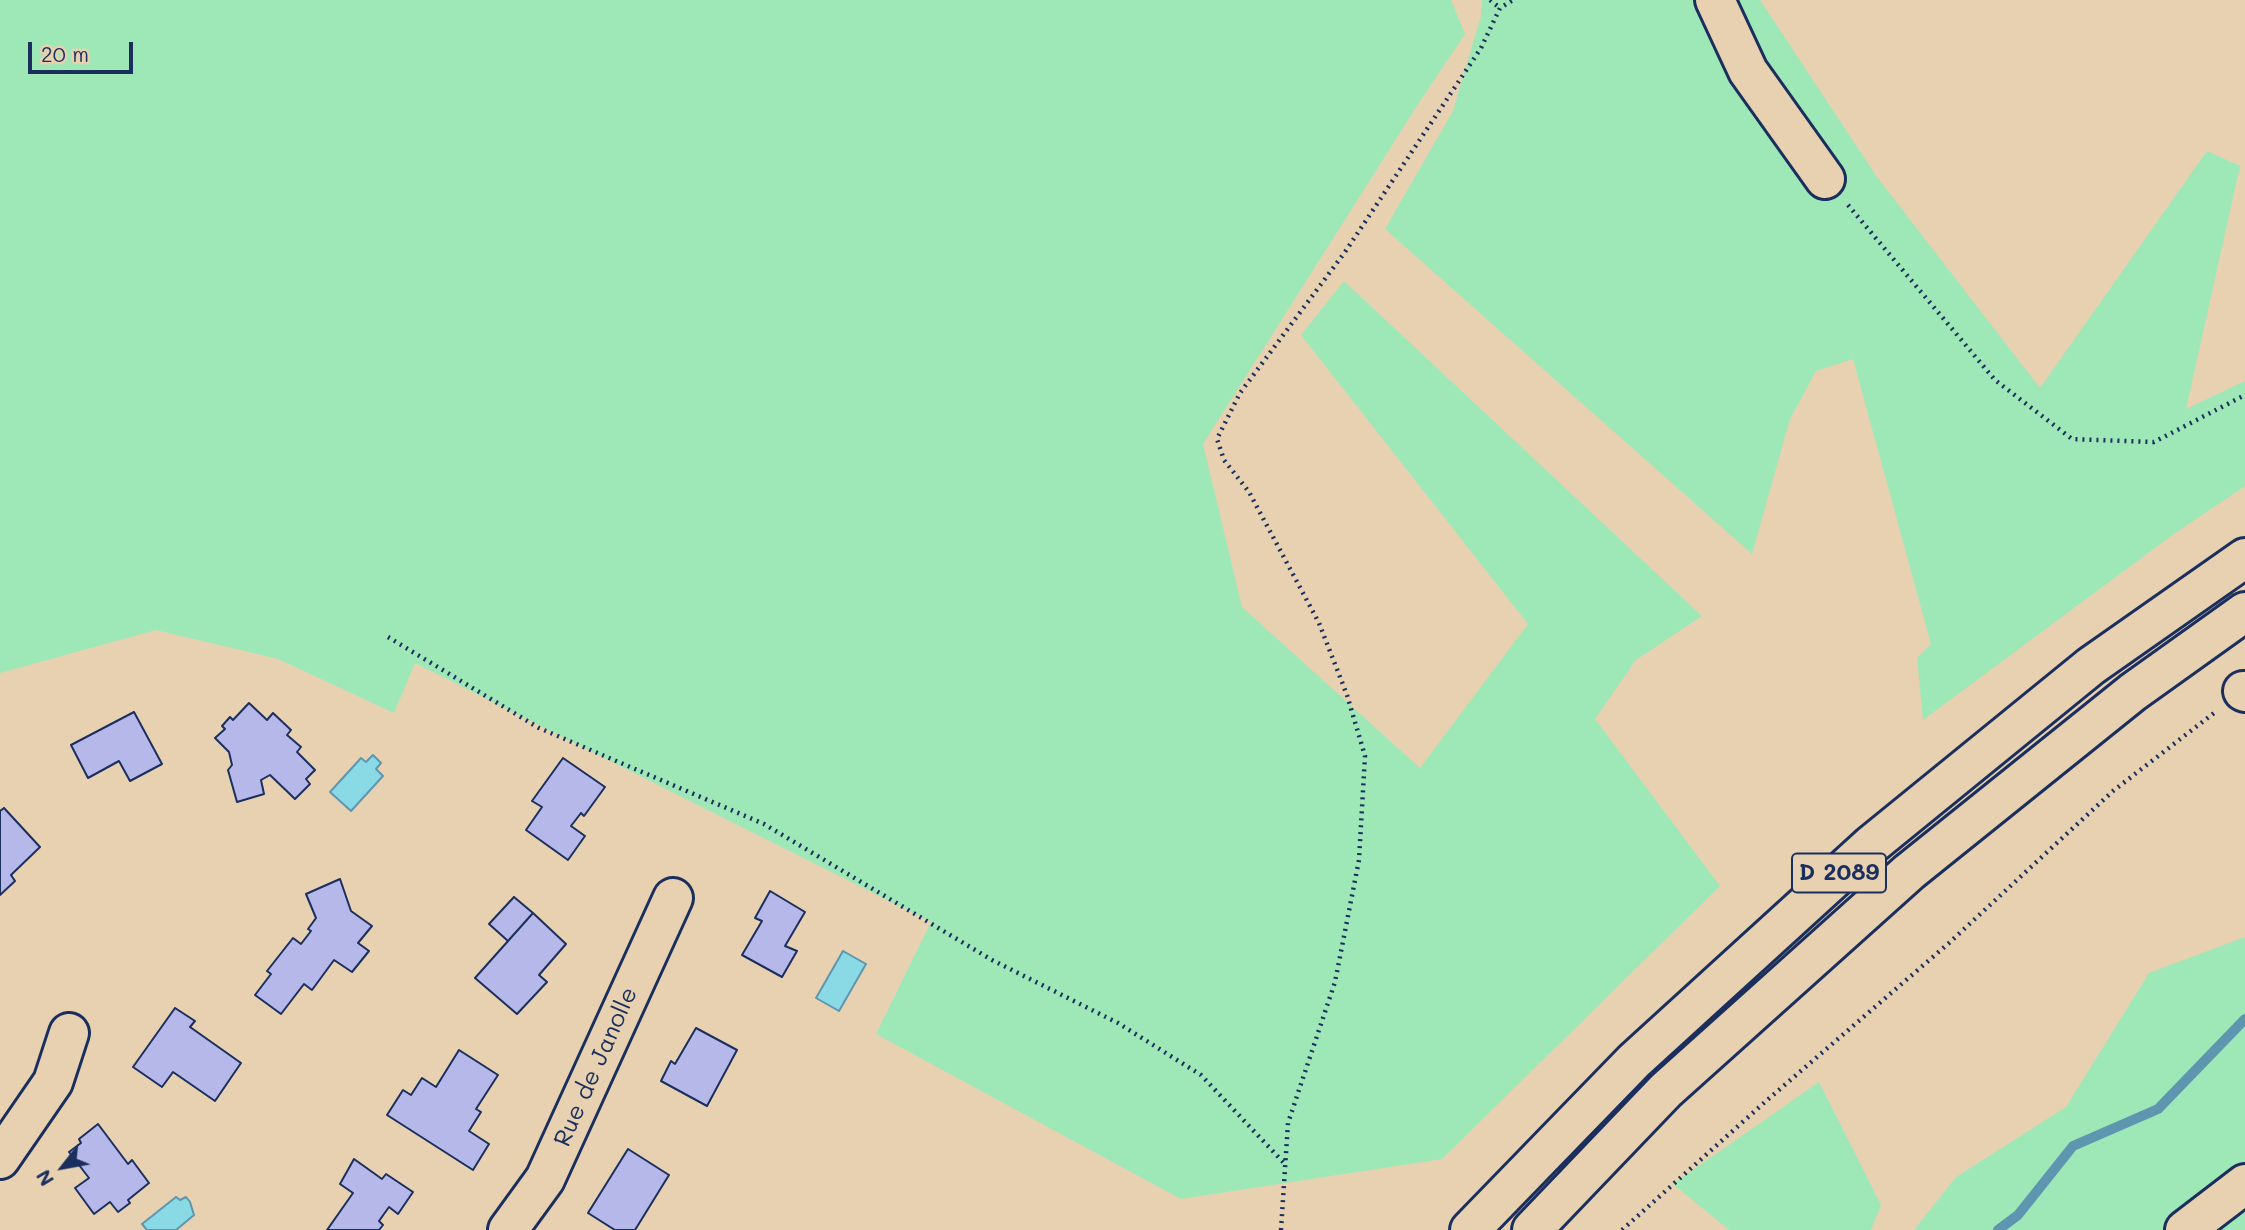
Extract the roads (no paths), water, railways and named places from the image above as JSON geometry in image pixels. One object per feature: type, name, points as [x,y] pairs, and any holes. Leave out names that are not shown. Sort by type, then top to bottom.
[{"type":"main road","points":[[1715,0],[1748,71],[1825,179]]},
{"type":"main road","name":"D 2089","points":[[1470,1230],[1634,1061],[1871,845],[2091,666],[2245,558]]},
{"type":"main road","name":"D 2089","points":[[1532,1230],[1666,1090],[1909,872],[2133,692],[2245,612]]},
{"type":"main road","name":"Rue de Janolle","points":[[508,1230],[545,1179],[673,898]]},
{"type":"main road","points":[[0,1159],[53,1082],[69,1033]]},
{"type":"main road","points":[[2185,1230],[2245,1184]]},
{"type":"water","points":[[373,755],[381,763],[376,769],[383,776],[351,811],[330,792],[361,758],[366,762]]},
{"type":"water","points":[[843,951],[866,964],[839,1011],[816,998]]},
{"type":"water","points":[[176,1197],[180,1200],[186,1197],[194,1215],[176,1230],[147,1230],[142,1224]]},
{"type":"waterway","points":[[1998,1230],[2018,1215],[2073,1146],[2158,1109],[2245,1019]]}]
